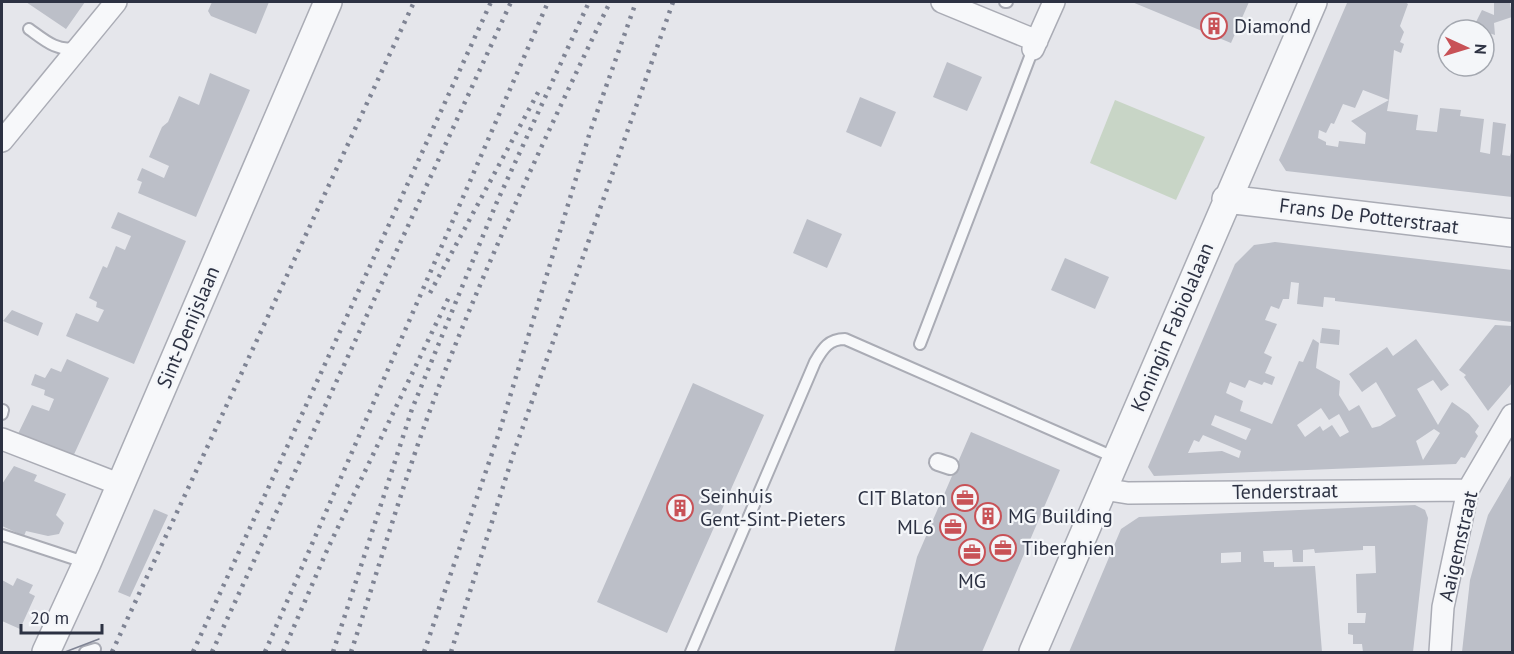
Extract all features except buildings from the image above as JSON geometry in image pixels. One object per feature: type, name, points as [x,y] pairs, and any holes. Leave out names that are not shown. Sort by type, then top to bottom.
[{"type":"street","points":[[2,141],[116,2]]},
{"type":"street","name":"Sint-Denijslaan","points":[[46,652],[121,485],[328,2]]},
{"type":"street","points":[[942,2],[1035,45],[1054,2]]},
{"type":"street","name":"Koningin Fabiolalaan","points":[[1033,652],[1312,2]]},
{"type":"street","name":"Frans De Potterstraat","points":[[1226,199],[1512,233]]},
{"type":"street","name":"Aaigemstraat","points":[[1440,652],[1443,608],[1454,547],[1468,490],[1512,415]]},
{"type":"street","points":[[2,439],[121,485]]},
{"type":"street","name":"Tenderstraat","points":[[1103,489],[1128,494],[1468,490]]},
{"type":"lane","points":[[29,28],[53,45],[64,49],[74,48],[83,41]]},
{"type":"lane","points":[[920,344],[1035,45]]},
{"type":"lane","points":[[691,652],[815,362],[824,347],[834,339],[846,339],[1116,458]]},
{"type":"lane","points":[[2,535],[87,563]]},
{"type":"green space","points":[[1115,100],[1205,137],[1176,200],[1090,163]]},
{"type":"tram line","points":[[65,652],[99,639]]},
{"type":"railway","points":[[112,652],[414,2]]},
{"type":"railway","points":[[193,652],[491,2]]},
{"type":"railway","points":[[212,652],[511,2]]},
{"type":"railway","points":[[265,652],[548,2]]},
{"type":"railway","points":[[333,652],[412,409],[496,204],[589,2]]},
{"type":"railway","points":[[351,652],[438,389],[520,193],[610,2]]},
{"type":"railway","points":[[424,652],[499,433],[590,132],[636,2]]},
{"type":"railway","points":[[451,652],[513,455],[673,2]]},
{"type":"railway","points":[[430,293],[541,87]]},
{"type":"railway","points":[[283,652],[328,548],[449,297]]},
{"type":"place","name":"Diamond","points":[[1214,26]]},
{"type":"place","name":"CIT Blaton","points":[[965,498]]},
{"type":"place","name":"Seinhuis Gent-Sint-Pieters","points":[[680,508]]},
{"type":"place","name":"MG Building","points":[[988,516]]},
{"type":"place","name":"ML6","points":[[953,527]]},
{"type":"place","name":"Tiberghien","points":[[1003,548]]},
{"type":"place","name":"MG","points":[[972,552]]}]
